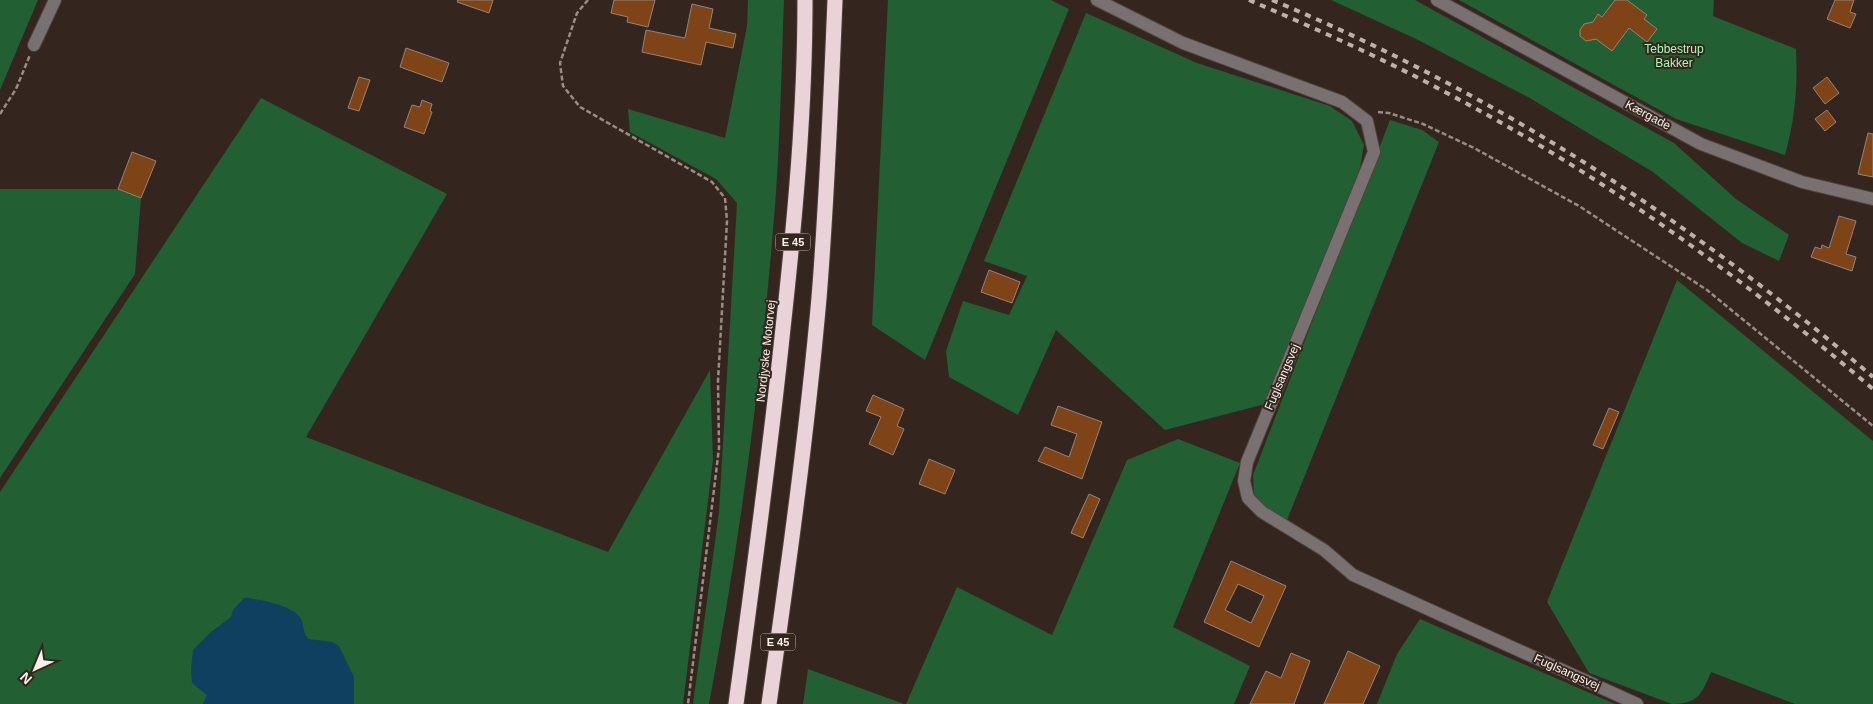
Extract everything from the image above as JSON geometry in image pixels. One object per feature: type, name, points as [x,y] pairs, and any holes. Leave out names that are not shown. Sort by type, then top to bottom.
[{"type":"highway","name":"Nordjyske Motorvej","points":[[736,704],[767,483],[798,198],[805,49],[805,0]]},
{"type":"highway","name":"E 45","points":[[769,704],[786,581],[818,300],[829,164],[835,0]]},
{"type":"highway","points":[[728,704],[767,483]]},
{"type":"street","points":[[34,45],[55,0]]},
{"type":"street","name":"Fuglsangsvej","points":[[1097,0],[1183,42],[1342,102],[1367,121],[1374,152],[1247,462],[1244,481],[1248,498],[1262,512],[1324,550],[1353,575],[1637,704]]},
{"type":"street","name":"Kærgade","points":[[1437,0],[1701,144],[1802,182],[1873,199]]},
{"type":"path","points":[[588,0],[577,13],[560,63],[564,86],[580,107],[712,182],[724,198],[727,221],[718,381],[719,448],[688,704]]},
{"type":"path","points":[[0,114],[16,89],[34,45]]},
{"type":"path","points":[[1354,112],[1390,113],[1423,124],[1474,148],[1580,206],[1707,290],[1873,426]]},
{"type":"green space","points":[[0,0],[38,0],[0,90]]},
{"type":"green space","points":[[748,0],[784,0],[775,201],[762,349],[730,586],[709,704],[693,704],[719,512],[737,203],[716,179],[630,132],[628,109],[725,138],[747,26]]},
{"type":"green space","points":[[888,0],[1051,0],[1069,9],[925,360],[872,325]]},
{"type":"green space","points":[[1331,0],[1415,0],[1674,143],[1736,199],[1789,235],[1779,261],[1742,243],[1653,172],[1528,97],[1416,39]]},
{"type":"green space","name":"Tebbestrup Bakker","points":[[1459,0],[1714,0],[1713,16],[1796,49],[1797,76],[1795,102],[1785,155],[1676,119]]},
{"type":"green space","points":[[1086,13],[1197,63],[1330,106],[1352,121],[1364,145],[1358,179],[1269,403],[1165,430],[1056,330],[1018,415],[949,377],[946,351],[963,301],[1009,315],[1027,276],[984,261]]},
{"type":"green space","points":[[261,98],[447,194],[306,437],[608,552],[710,370],[713,460],[683,704],[0,704],[0,492]]},
{"type":"green space","points":[[1390,120],[1422,130],[1439,142],[1287,520],[1268,511],[1254,496],[1253,475]]},
{"type":"green space","points":[[0,189],[118,189],[141,198],[135,274],[0,478]]},
{"type":"green space","points":[[1677,280],[1873,441],[1873,704],[1795,704],[1711,672],[1698,696],[1688,702],[1672,704],[1589,673],[1547,602]]},
{"type":"green space","points":[[1178,439],[1240,463],[1173,627],[1250,666],[1234,704],[906,704],[957,587],[1052,635],[1127,460]]},
{"type":"green space","points":[[1420,619],[1615,704],[1377,704],[1397,654]]},
{"type":"green space","points":[[808,669],[904,704],[803,704]]},
{"type":"water","points":[[244,598],[266,601],[290,609],[300,617],[305,634],[309,639],[332,642],[339,646],[354,677],[354,704],[203,704],[207,695],[192,683],[193,650],[211,632],[231,617],[233,610]]},
{"type":"building","points":[[458,0],[493,0],[489,13],[457,2]]},
{"type":"building","points":[[614,0],[655,0],[648,27],[627,22],[628,17],[611,13]]},
{"type":"building","points":[[1615,0],[1627,0],[1647,15],[1644,19],[1657,29],[1647,42],[1629,28],[1612,51],[1596,39],[1586,41],[1580,36],[1580,30],[1584,24],[1593,22],[1598,14],[1602,17]]},
{"type":"building","points":[[1835,0],[1854,0],[1850,12],[1856,14],[1850,28],[1827,19]]},
{"type":"building","points":[[692,4],[713,9],[709,28],[736,34],[733,48],[706,42],[701,65],[642,52],[646,30],[685,38]]},
{"type":"building","points":[[406,48],[449,63],[442,82],[400,67]]},
{"type":"building","points":[[359,77],[370,80],[359,111],[348,108]]},
{"type":"building","points":[[1827,77],[1839,93],[1825,104],[1813,88]]},
{"type":"building","points":[[422,100],[432,104],[430,111],[432,112],[424,134],[404,127],[412,105],[420,107]]},
{"type":"building","points":[[1827,110],[1836,122],[1825,131],[1815,119]]},
{"type":"building","points":[[1868,133],[1873,134],[1873,177],[1858,174]]},
{"type":"building","points":[[132,152],[156,161],[141,198],[118,189]]},
{"type":"building","points":[[1839,216],[1856,221],[1846,254],[1856,257],[1852,271],[1811,257],[1815,247],[1821,249],[1822,245],[1829,248]]},
{"type":"building","points":[[989,270],[1020,282],[1012,303],[981,292]]},
{"type":"building","points":[[873,395],[904,409],[897,426],[904,429],[893,455],[869,444],[881,417],[866,411]]},
{"type":"building","points":[[1058,406],[1102,422],[1082,479],[1038,461],[1045,447],[1069,457],[1077,434],[1051,425]]},
{"type":"building","points":[[1609,408],[1619,412],[1603,449],[1593,445]]},
{"type":"building","points":[[929,459],[955,470],[945,494],[919,484]]},
{"type":"building","points":[[1089,494],[1100,499],[1083,538],[1071,533]]},
{"type":"building","points":[[1231,561],[1286,586],[1259,647],[1204,622]],"holes":[[[1238,584],[1264,596],[1251,623],[1225,610]]]},
{"type":"building","points":[[1348,651],[1380,666],[1363,704],[1324,704]]},
{"type":"building","points":[[1291,653],[1310,661],[1294,704],[1250,704],[1266,671],[1281,678]]},
{"type":"railway","points":[[1249,0],[1347,43],[1419,78],[1501,122],[1557,156],[1612,191],[1719,266],[1772,306],[1873,389]]},
{"type":"railway","points":[[1272,0],[1354,36],[1434,76],[1512,119],[1588,165],[1661,213],[1733,265],[1873,377]]}]
